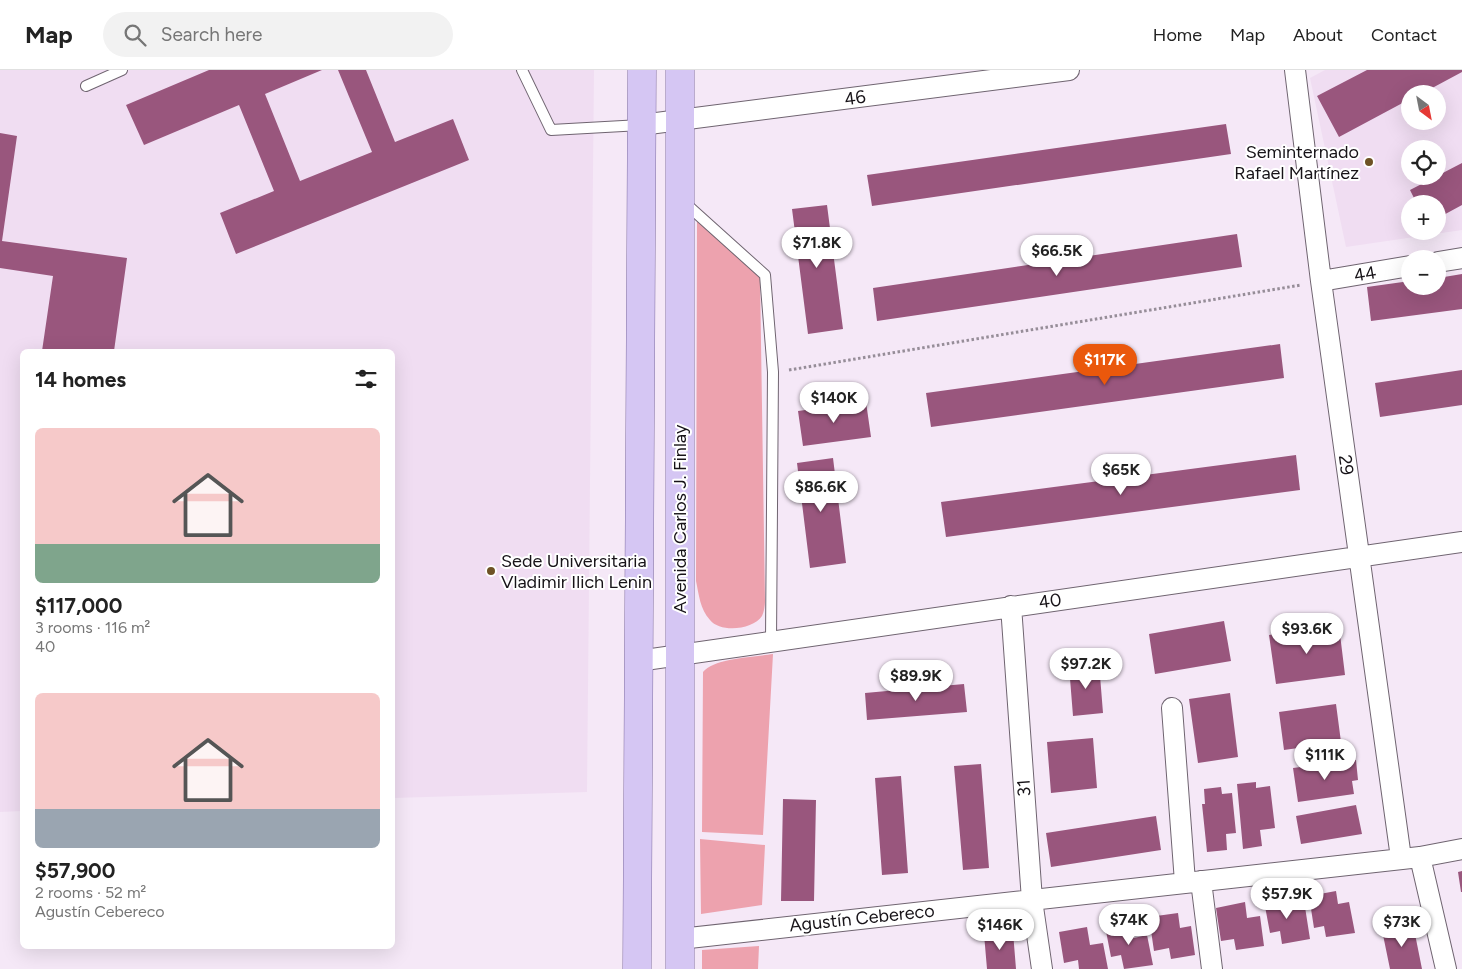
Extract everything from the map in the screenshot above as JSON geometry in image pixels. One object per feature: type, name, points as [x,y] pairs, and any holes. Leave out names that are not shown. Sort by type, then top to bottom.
[{"type":"main road","points":[[637,969],[642,70]]},
{"type":"main road","name":"Avenida Carlos J. Finlay","points":[[680,70],[678,122],[680,198],[680,969]]},
{"type":"street","name":"46","points":[[641,125],[678,122],[1068,70]]},
{"type":"street","name":"29","points":[[1295,70],[1320,281],[1359,557],[1410,858],[1446,969]]},
{"type":"street","points":[[1446,261],[1462,258]]},
{"type":"street","name":"44","points":[[1320,281],[1401,268]]},
{"type":"street","name":"40","points":[[638,661],[1462,542]]},
{"type":"street","name":"31","points":[[1011,606],[1032,900],[1042,969]]},
{"type":"street","points":[[1172,708],[1193,882],[1212,969]]},
{"type":"street","name":"Agustín Cebereco","points":[[680,939],[1410,858],[1462,849]]},
{"type":"lane","points":[[86,86],[122,70]]},
{"type":"lane","points":[[522,70],[551,130],[641,125]]},
{"type":"lane","points":[[680,198],[765,275],[773,372],[771,641]]},
{"type":"path","points":[[773,372],[1320,281]]},
{"type":"shaded area","name":"Sede Universitaria Vladimir Ilich Lenin","points":[[0,70],[594,70],[587,792],[395,798],[395,349],[20,349],[20,811],[0,812]]},
{"type":"shaded area","name":"Seminternado Rafael Martínez","points":[[1325,70],[1462,70],[1462,230],[1446,232],[1446,195],[1401,195],[1401,239],[1346,247],[1310,78]]},
{"type":"shaded area","points":[[697,219],[760,277],[765,603],[763,614],[758,621],[736,628],[721,627],[710,620],[702,607],[696,581]]},
{"type":"shaded area","points":[[773,654],[763,835],[702,832],[703,672],[708,667],[725,661]]},
{"type":"shaded area","points":[[700,839],[765,845],[762,905],[701,914]]},
{"type":"shaded area","points":[[759,946],[758,969],[702,969],[702,950]]},
{"type":"building","points":[[209,70],[322,70],[265,94],[300,181],[372,152],[338,70],[366,70],[395,142],[453,119],[469,160],[236,254],[220,213],[274,191],[239,105],[144,145],[126,105]]},
{"type":"building","points":[[1367,70],[1462,70],[1462,72],[1438,85],[1401,85],[1401,104],[1339,137],[1317,96]]},
{"type":"building","points":[[1226,124],[1231,154],[872,206],[867,175]]},
{"type":"building","points":[[0,133],[17,136],[2,241],[127,258],[114,349],[42,349],[53,276],[0,268]]},
{"type":"building","points":[[1462,163],[1462,205],[1446,214],[1446,195],[1412,195],[1410,190],[1420,185],[1446,185],[1446,171]]},
{"type":"building","points":[[827,205],[843,329],[808,334],[792,209]]},
{"type":"building","points":[[1237,234],[1242,267],[877,321],[873,288]]},
{"type":"building","points":[[1462,274],[1462,309],[1371,321],[1367,287],[1401,282],[1401,295],[1446,295],[1446,277]]},
{"type":"building","points":[[1280,344],[1284,378],[931,427],[926,393]]},
{"type":"building","points":[[1462,370],[1462,405],[1380,417],[1375,383]]},
{"type":"building","points":[[866,402],[871,437],[803,446],[798,411]]},
{"type":"building","points":[[1296,455],[1300,490],[946,537],[941,502]]},
{"type":"building","points":[[833,458],[846,563],[810,568],[797,463]]},
{"type":"building","points":[[1224,621],[1231,661],[1155,674],[1149,634]]},
{"type":"building","points":[[1339,626],[1345,675],[1276,684],[1269,635]]},
{"type":"building","points":[[1099,663],[1103,713],[1073,716],[1069,666]]},
{"type":"building","points":[[964,684],[967,712],[867,720],[865,693]]},
{"type":"building","points":[[1230,693],[1238,757],[1198,763],[1189,699]]},
{"type":"building","points":[[1336,704],[1341,742],[1284,750],[1279,712]]},
{"type":"building","points":[[1093,738],[1097,788],[1051,793],[1047,742]]},
{"type":"building","points":[[1356,760],[1358,780],[1352,781],[1354,794],[1298,802],[1293,768]]},
{"type":"building","points":[[981,764],[989,868],[963,870],[954,766]]},
{"type":"building","points":[[901,776],[908,873],[882,875],[875,778]]},
{"type":"building","points":[[1256,782],[1256,788],[1270,786],[1275,828],[1260,830],[1262,846],[1243,849],[1237,784]]},
{"type":"building","points":[[1221,787],[1222,794],[1232,793],[1236,833],[1226,834],[1227,850],[1207,852],[1202,804],[1205,804],[1204,789]]},
{"type":"building","points":[[783,799],[816,800],[814,901],[781,901]]},
{"type":"building","points":[[1356,805],[1362,834],[1301,844],[1296,816]]},
{"type":"building","points":[[1156,816],[1161,850],[1051,867],[1046,833]]},
{"type":"building","points":[[1462,871],[1462,892],[1461,892],[1458,872]]},
{"type":"building","points":[[1336,891],[1338,904],[1349,902],[1355,933],[1326,937],[1324,926],[1314,928],[1309,896]]},
{"type":"building","points":[[1292,896],[1294,909],[1305,907],[1310,939],[1282,944],[1280,931],[1270,933],[1264,901]]},
{"type":"building","points":[[1245,902],[1247,918],[1260,916],[1264,946],[1236,950],[1234,939],[1221,941],[1216,908]]},
{"type":"building","points":[[1178,913],[1180,928],[1191,926],[1195,955],[1171,959],[1169,948],[1154,951],[1149,917]]},
{"type":"building","points":[[1132,921],[1134,938],[1147,935],[1153,965],[1124,969],[1121,955],[1111,957],[1105,926]]},
{"type":"building","points":[[1413,924],[1422,969],[1390,969],[1382,930]]},
{"type":"building","points":[[1087,927],[1090,945],[1103,943],[1108,969],[1079,969],[1078,960],[1064,963],[1059,932]]},
{"type":"building","points":[[1013,932],[1016,969],[987,969],[984,934]]},
{"type":"place","name":"Seminternado Rafael Martínez","points":[[1369,162]]},
{"type":"place","name":"Sede Universitaria Vladimir Ilich Lenin","points":[[491,571]]}]
